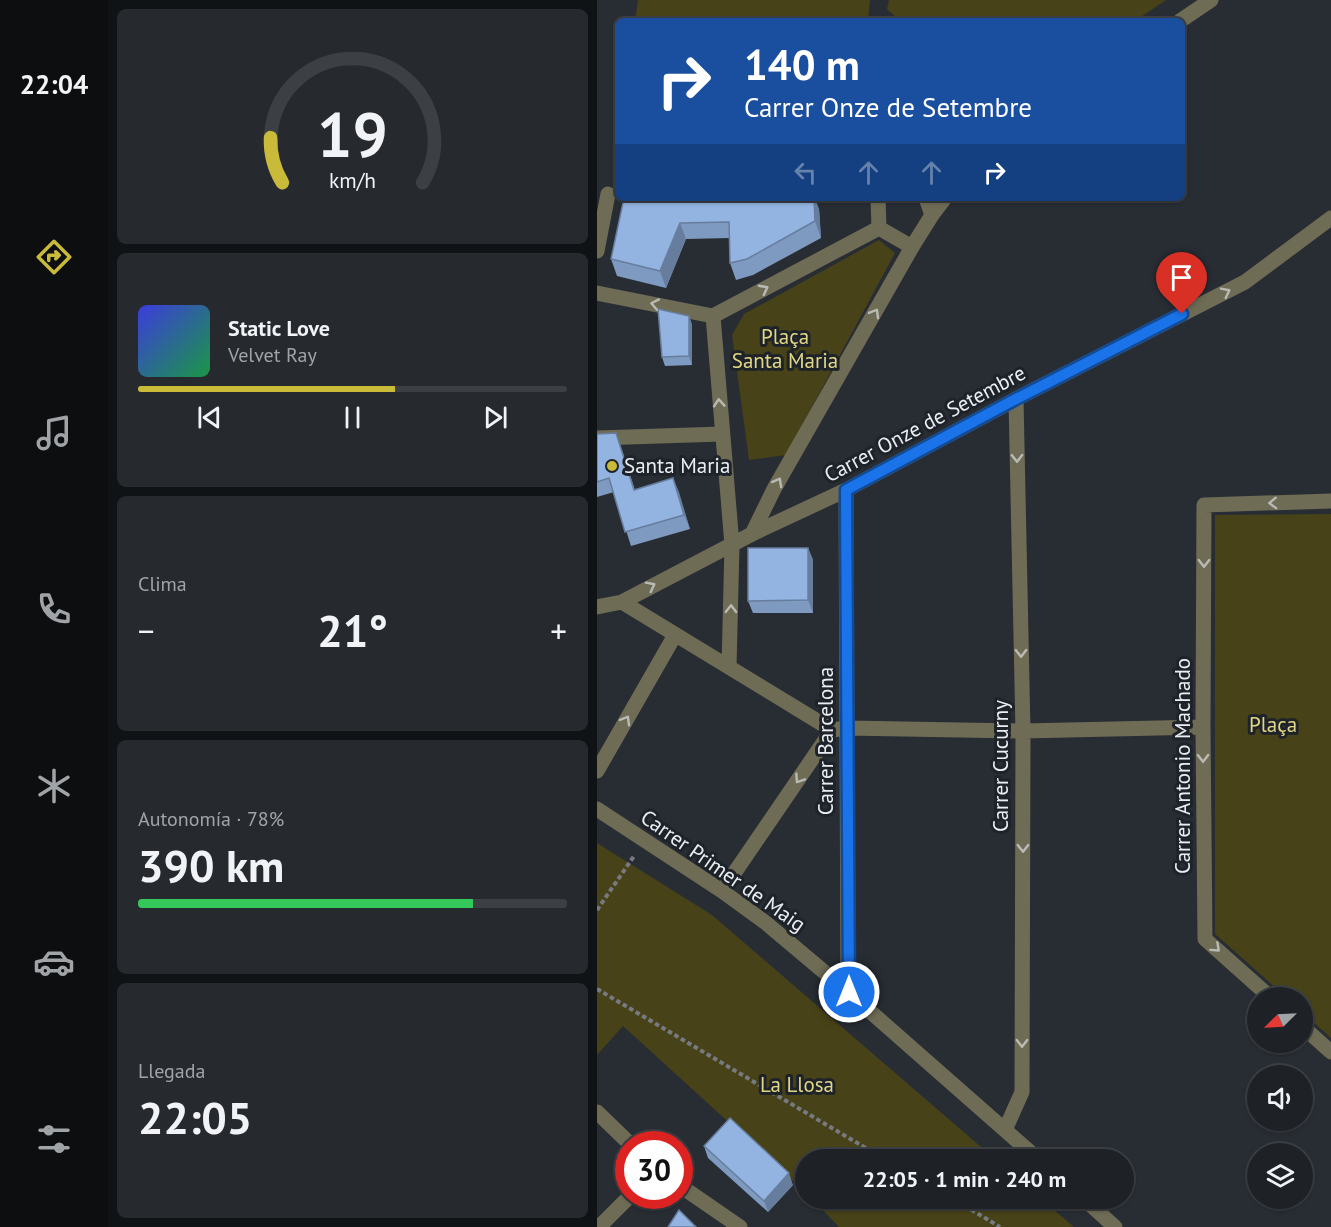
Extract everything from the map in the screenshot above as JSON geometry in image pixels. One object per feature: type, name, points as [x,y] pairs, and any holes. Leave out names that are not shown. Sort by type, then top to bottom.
[{"type":"street","points":[[1184,18],[1211,0]]},
{"type":"street","points":[[597,251],[608,192]]},
{"type":"street","points":[[878,201],[879,228]]},
{"type":"street","points":[[927,201],[932,214]]},
{"type":"street","points":[[752,534],[774,489],[912,247],[943,201]]},
{"type":"street","name":"Carrer Onze de Setembre","points":[[597,607],[622,602],[752,534],[846,490],[1016,399],[1245,282],[1329,225]]},
{"type":"street","points":[[879,228],[912,247]]},
{"type":"street","points":[[597,293],[713,316],[879,228]]},
{"type":"street","points":[[713,316],[732,545],[729,667]]},
{"type":"street","name":"Carrer Cucurny","points":[[1005,1130],[1022,1092],[1023,731],[1016,399]]},
{"type":"street","points":[[597,438],[722,434]]},
{"type":"street","name":"Carrer Barcelona","points":[[846,490],[840,729],[849,992]]},
{"type":"street","name":"Carrer Antonio Machado","points":[[1259,987],[1205,939],[1204,505],[1331,501]]},
{"type":"street","points":[[622,602],[729,667],[840,729],[1023,731],[1203,727]]},
{"type":"street","points":[[597,771],[675,635]]},
{"type":"street","points":[[722,891],[840,729]]},
{"type":"street","name":"Carrer Primer de Maig","points":[[597,809],[766,922],[1027,1149]]},
{"type":"street","points":[[1313,1036],[1331,1052]]},
{"type":"street","points":[[597,1112],[617,1131]]},
{"type":"street","points":[[693,1195],[740,1227]]},
{"type":"street","points":[[599,1227],[617,1209]]},
{"type":"street","points":[[1095,1209],[1115,1227]]},
{"type":"path","points":[[597,910],[645,841]]},
{"type":"path","points":[[597,988],[868,1149]]},
{"type":"path","points":[[970,1209],[1000,1227]]},
{"type":"green space","points":[[638,0],[870,0],[868,18],[635,18]]},
{"type":"green space","points":[[889,0],[1166,0],[1139,18],[897,18],[887,9]]},
{"type":"green space","name":"Plaça Santa Maria","points":[[879,240],[895,253],[786,455],[749,460],[732,335],[744,314]]},
{"type":"green space","name":"Plaça","points":[[1331,514],[1331,1038],[1313,1022],[1313,987],[1275,987],[1215,934],[1215,515]]},
{"type":"green space","name":"La Llosa","points":[[597,843],[712,915],[983,1149],[795,1149],[795,1183],[623,1026],[597,1055]]},
{"type":"green space","points":[[822,1209],[1053,1209],[1074,1227],[839,1227]]},
{"type":"building","points":[[623,201],[814,201],[815,221],[747,259],[730,263],[729,222],[680,223],[660,271],[611,259]]},
{"type":"building","points":[[658,309],[689,316],[689,356],[662,357]]},
{"type":"building","points":[[616,433],[634,490],[673,478],[684,515],[625,532],[609,478],[597,482],[597,434]]},
{"type":"building","points":[[748,548],[808,548],[808,600],[748,601]]},
{"type":"building","points":[[730,1118],[789,1173],[764,1201],[704,1146]]},
{"type":"building","points":[[679,1210],[696,1227],[668,1227]]},
{"type":"place","name":"Santa Maria","points":[[612,466]]},
{"type":"route","points":[[849,992],[846,490],[1182,314]]}]
